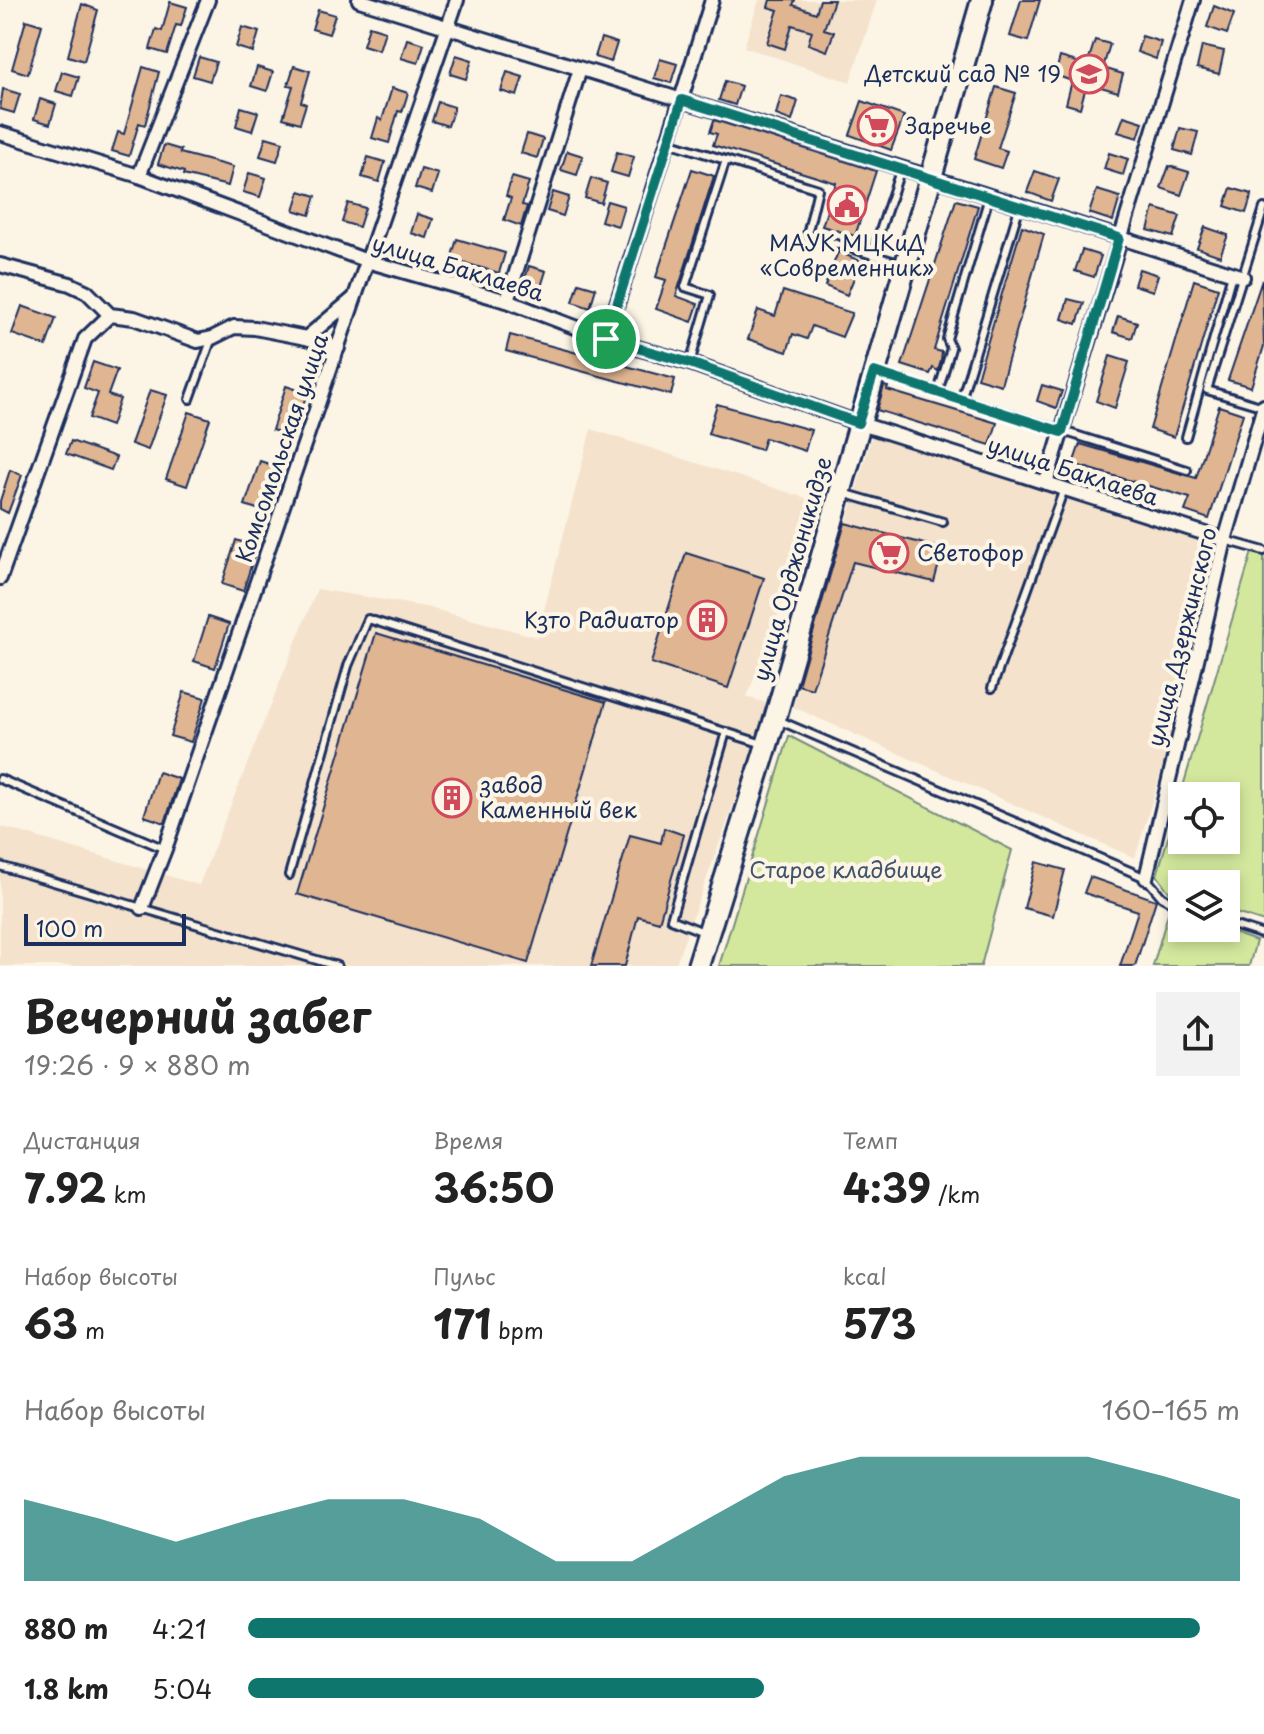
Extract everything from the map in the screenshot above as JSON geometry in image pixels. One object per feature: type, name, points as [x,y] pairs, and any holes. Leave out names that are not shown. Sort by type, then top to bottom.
[{"type":"main road","name":"улица Орджоникидзе","points":[[698,966],[775,719],[982,0]]},
{"type":"street","points":[[139,176],[208,0]]},
{"type":"street","points":[[359,0],[1237,275]]},
{"type":"street","name":"Комсомольская улица","points":[[142,908],[457,0]]},
{"type":"street","points":[[606,339],[712,0]]},
{"type":"street","points":[[1046,483],[1193,0]]},
{"type":"street","points":[[507,301],[580,69]]},
{"type":"street","name":"улица Баклаева","points":[[0,133],[139,176],[367,261],[507,301],[606,339],[690,363],[858,423],[1225,540]]},
{"type":"street","points":[[0,265],[70,284],[87,292],[110,315],[134,318],[198,341],[234,327],[255,328],[338,348]]},
{"type":"street","points":[[306,338],[354,298]]},
{"type":"street","points":[[0,578],[85,339],[110,315]]},
{"type":"street","name":"улица Дзержинского","points":[[1146,878],[1225,540],[1264,406]]},
{"type":"lane","points":[[668,142],[818,189],[807,235],[905,265]]},
{"type":"lane","points":[[690,363],[710,295],[685,287],[726,160]]},
{"type":"lane","points":[[872,255],[901,168]]},
{"type":"lane","points":[[938,392],[951,348],[947,339],[989,196]]},
{"type":"lane","points":[[961,400],[1020,205]]},
{"type":"lane","points":[[1186,437],[1237,275],[1264,208]]},
{"type":"lane","points":[[1237,275],[1207,390],[1264,406]]},
{"type":"lane","points":[[190,399],[212,338]]},
{"type":"lane","points":[[874,372],[1187,470]]},
{"type":"lane","points":[[992,688],[1064,489]]},
{"type":"lane","points":[[840,492],[943,522]]},
{"type":"lane","points":[[1225,540],[1264,551]]},
{"type":"lane","points":[[289,875],[348,666],[368,619],[766,745]]},
{"type":"lane","points":[[775,719],[1146,878],[1168,900]]},
{"type":"lane","points":[[708,933],[671,919],[726,732]]},
{"type":"lane","points":[[0,779],[165,849]]},
{"type":"lane","points":[[0,866],[337,966]]},
{"type":"lane","points":[[1240,927],[1264,935]]},
{"type":"lane","points":[[304,966],[306,957]]},
{"type":"shaded area","points":[[759,0],[877,0],[850,82],[744,47]]},
{"type":"shaded area","points":[[591,429],[821,503],[747,697],[770,704],[675,966],[0,966],[0,826],[199,885],[317,589],[426,607],[537,637]]},
{"type":"shaded area","points":[[873,432],[1229,546],[1135,858],[793,707]]},
{"type":"green space","points":[[1254,545],[1264,549],[1264,922],[1240,914],[1240,870],[1168,870],[1168,891],[1157,875],[1168,838],[1168,854],[1240,854],[1240,782],[1184,782]]},
{"type":"green space","name":"Старое кладбище","points":[[789,736],[1012,850],[981,966],[719,966]]},
{"type":"green space","points":[[1168,914],[1168,942],[1240,942],[1240,935],[1256,941],[1249,966],[1153,966]]},
{"type":"building","points":[[770,0],[795,0],[793,5],[816,13],[820,0],[834,0],[824,29],[834,32],[827,51],[808,44],[812,31],[792,25],[785,49],[767,43],[778,10],[768,7]]},
{"type":"building","points":[[1021,0],[1040,0],[1028,41],[1010,36]]},
{"type":"building","points":[[170,2],[187,7],[181,26],[176,25],[167,54],[150,49],[156,29],[162,31]]},
{"type":"building","points":[[82,4],[98,10],[84,61],[68,56]]},
{"type":"building","points":[[1214,6],[1234,14],[1227,34],[1207,27]]},
{"type":"building","points":[[318,10],[335,15],[329,34],[312,29]]},
{"type":"building","points":[[26,20],[42,25],[28,74],[12,69]]},
{"type":"building","points":[[369,26],[385,31],[379,50],[363,45]]},
{"type":"building","points":[[242,27],[259,32],[253,52],[236,47]]},
{"type":"building","points":[[1142,36],[1161,42],[1156,59],[1137,52]]},
{"type":"building","points":[[601,38],[617,43],[611,62],[595,57]]},
{"type":"building","points":[[407,39],[424,44],[418,63],[401,58]]},
{"type":"building","name":"Детский сад № 19","points":[[1095,40],[1110,44],[1103,68],[1123,74],[1118,92],[1087,83],[1080,108],[1066,104],[1072,81],[1055,75],[1060,57],[1087,65]]},
{"type":"building","points":[[1202,46],[1224,51],[1219,74],[1197,68]]},
{"type":"building","points":[[456,55],[472,60],[466,79],[450,74]]},
{"type":"building","points":[[199,57],[216,62],[210,81],[193,76]]},
{"type":"building","points":[[660,59],[677,64],[671,83],[654,78]]},
{"type":"building","points":[[294,66],[310,71],[301,102],[306,104],[300,123],[283,118],[293,86],[288,85]]},
{"type":"building","points":[[143,67],[159,72],[145,125],[139,123],[129,156],[112,151],[118,132],[124,134]]},
{"type":"building","points":[[257,67],[273,72],[267,91],[251,86]]},
{"type":"building","points":[[62,72],[79,77],[73,96],[56,91]]},
{"type":"building","points":[[507,72],[523,77],[517,96],[501,91]]},
{"type":"building","points":[[725,81],[741,86],[735,105],[719,100]]},
{"type":"building","points":[[996,87],[1016,93],[998,148],[1007,151],[1001,168],[974,159]]},
{"type":"building","points":[[392,88],[408,93],[402,112],[398,111],[389,143],[372,138],[378,118],[382,120]]},
{"type":"building","points":[[3,89],[20,94],[14,113],[0,109]]},
{"type":"building","points":[[781,96],[798,101],[792,121],[776,115]]},
{"type":"building","points":[[40,99],[56,104],[50,124],[34,119]]},
{"type":"building","name":"Заречье","points":[[862,101],[904,116],[891,150],[850,135]]},
{"type":"building","points":[[438,102],[454,107],[448,126],[432,121]]},
{"type":"building","points":[[241,107],[258,112],[252,131],[236,126]]},
{"type":"building","points":[[1124,116],[1143,122],[1138,138],[1118,132]]},
{"type":"building","points":[[714,120],[876,171],[855,236],[822,226],[836,183],[713,145],[717,134],[710,132]]},
{"type":"building","points":[[1180,128],[1198,132],[1192,155],[1174,150]]},
{"type":"building","points":[[527,134],[543,139],[537,158],[521,153]]},
{"type":"building","points":[[266,137],[283,142],[277,161],[260,156]]},
{"type":"building","points":[[164,145],[181,150],[180,153],[233,167],[228,186],[183,175],[184,172],[158,164]]},
{"type":"building","points":[[567,151],[583,156],[577,175],[561,170]]},
{"type":"building","points":[[617,152],[634,157],[628,177],[611,172]]},
{"type":"building","points":[[1109,153],[1128,159],[1123,175],[1104,169]]},
{"type":"building","points":[[368,157],[385,162],[379,182],[362,177]]},
{"type":"building","points":[[1169,166],[1189,172],[1181,195],[1161,188]]},
{"type":"building","points":[[421,169],[438,174],[432,193],[415,188]]},
{"type":"building","points":[[692,169],[714,176],[676,296],[698,304],[692,322],[656,309],[666,280],[656,277]]},
{"type":"building","points":[[1035,171],[1059,179],[1051,201],[1027,192]]},
{"type":"building","points":[[249,173],[266,178],[260,197],[243,192]]},
{"type":"building","points":[[512,177],[529,182],[522,205],[527,206],[521,226],[504,220],[511,198],[506,196]]},
{"type":"building","points":[[591,178],[607,183],[601,203],[585,198]]},
{"type":"building","points":[[1231,188],[1252,194],[1246,213],[1225,206]]},
{"type":"building","points":[[1097,190],[1120,197],[1113,221],[1089,213]]},
{"type":"building","points":[[300,191],[316,196],[310,215],[294,210]]},
{"type":"building","points":[[553,192],[569,197],[563,216],[547,211]]},
{"type":"building","points":[[956,200],[978,206],[934,350],[942,352],[941,361],[938,371],[933,368],[930,374],[902,365]]},
{"type":"building","points":[[607,201],[624,206],[618,226],[601,221]]},
{"type":"building","points":[[348,203],[365,208],[359,227],[342,222]]},
{"type":"building","points":[[1154,208],[1180,216],[1173,237],[1148,230]]},
{"type":"building","points":[[417,214],[433,219],[427,238],[411,233]]},
{"type":"building","points":[[1022,226],[1044,234],[1001,385],[977,378]]},
{"type":"building","points":[[1205,227],[1228,235],[1220,256],[1197,248]]},
{"type":"building","points":[[457,239],[505,253],[499,273],[451,259]]},
{"type":"building","points":[[1082,250],[1101,256],[1094,277],[1075,271]]},
{"type":"building","points":[[838,252],[861,261],[847,295],[825,286]]},
{"type":"building","points":[[529,266],[546,271],[540,290],[523,285]]},
{"type":"building","points":[[1139,269],[1158,275],[1153,291],[1134,285]]},
{"type":"building","points":[[1194,280],[1218,288],[1174,437],[1150,429]]},
{"type":"building","points":[[1262,280],[1264,346],[1251,387],[1228,380]]},
{"type":"building","points":[[579,283],[596,288],[590,308],[573,302]]},
{"type":"building","points":[[783,291],[852,313],[842,337],[812,326],[807,339],[793,334],[787,352],[748,339],[758,310],[775,316]]},
{"type":"building","points":[[1068,299],[1084,303],[1077,324],[1062,319]]},
{"type":"building","points":[[22,306],[56,318],[46,346],[12,334]]},
{"type":"building","points":[[1118,316],[1137,322],[1132,338],[1113,332]]},
{"type":"building","points":[[510,335],[675,379],[671,395],[506,351]]},
{"type":"building","points":[[1110,356],[1129,362],[1115,408],[1096,401]]},
{"type":"building","points":[[93,362],[117,370],[108,395],[120,399],[111,426],[89,418],[98,393],[84,388]]},
{"type":"building","points":[[1042,385],[1062,391],[1056,408],[1037,401]]},
{"type":"building","points":[[286,386],[307,393],[293,436],[272,430]]},
{"type":"building","points":[[884,386],[888,387],[887,390],[997,423],[990,445],[877,410]]},
{"type":"building","points":[[150,390],[167,395],[148,450],[131,444]]},
{"type":"building","points":[[717,404],[811,430],[805,451],[765,438],[761,450],[708,434]]},
{"type":"building","points":[[1219,406],[1243,414],[1209,519],[1185,511],[1190,498],[1073,464],[1080,444],[1196,478]]},
{"type":"building","points":[[189,412],[210,419],[187,486],[166,479]]},
{"type":"building","points":[[71,441],[116,457],[111,470],[66,454]]},
{"type":"building","points":[[260,461],[281,468],[266,512],[245,505]]},
{"type":"building","points":[[10,470],[22,475],[8,513],[0,509],[0,501]]},
{"type":"building","name":"Светофор","points":[[845,523],[943,549],[934,582],[853,562],[812,689],[798,685]]},
{"type":"building","points":[[236,540],[257,547],[243,591],[222,584]]},
{"type":"building","name":"Кзто Радиатор","points":[[686,553],[764,578],[728,688],[651,663]]},
{"type":"building","points":[[208,617],[229,624],[215,668],[194,661]]},
{"type":"building","name":"завод Каменный век","points":[[376,633],[606,702],[528,963],[297,894]]},
{"type":"building","points":[[184,692],[205,698],[191,742],[170,736]]},
{"type":"building","points":[[158,772],[179,779],[165,823],[144,816]]},
{"type":"building","points":[[664,828],[684,835],[659,922],[638,916],[625,966],[591,966],[630,835],[661,843]]},
{"type":"building","points":[[1036,862],[1065,870],[1053,916],[1024,908]]},
{"type":"building","points":[[1090,877],[1156,900],[1135,966],[1120,966],[1138,911],[1084,893]]},
{"type":"place","name":"Детский сад № 19","points":[[1089,74]]},
{"type":"place","name":"Заречье","points":[[877,126]]},
{"type":"place","name":"МАУК МЦКиД «Современник»","points":[[847,205]]},
{"type":"place","name":"Светофор","points":[[889,553]]},
{"type":"place","name":"Кзто Радиатор","points":[[707,620]]},
{"type":"place","name":"завод Каменный век","points":[[452,798]]},
{"type":"route","points":[[682,100],[1119,238],[1062,432],[874,372],[858,423],[690,363],[606,339],[682,100]]}]
